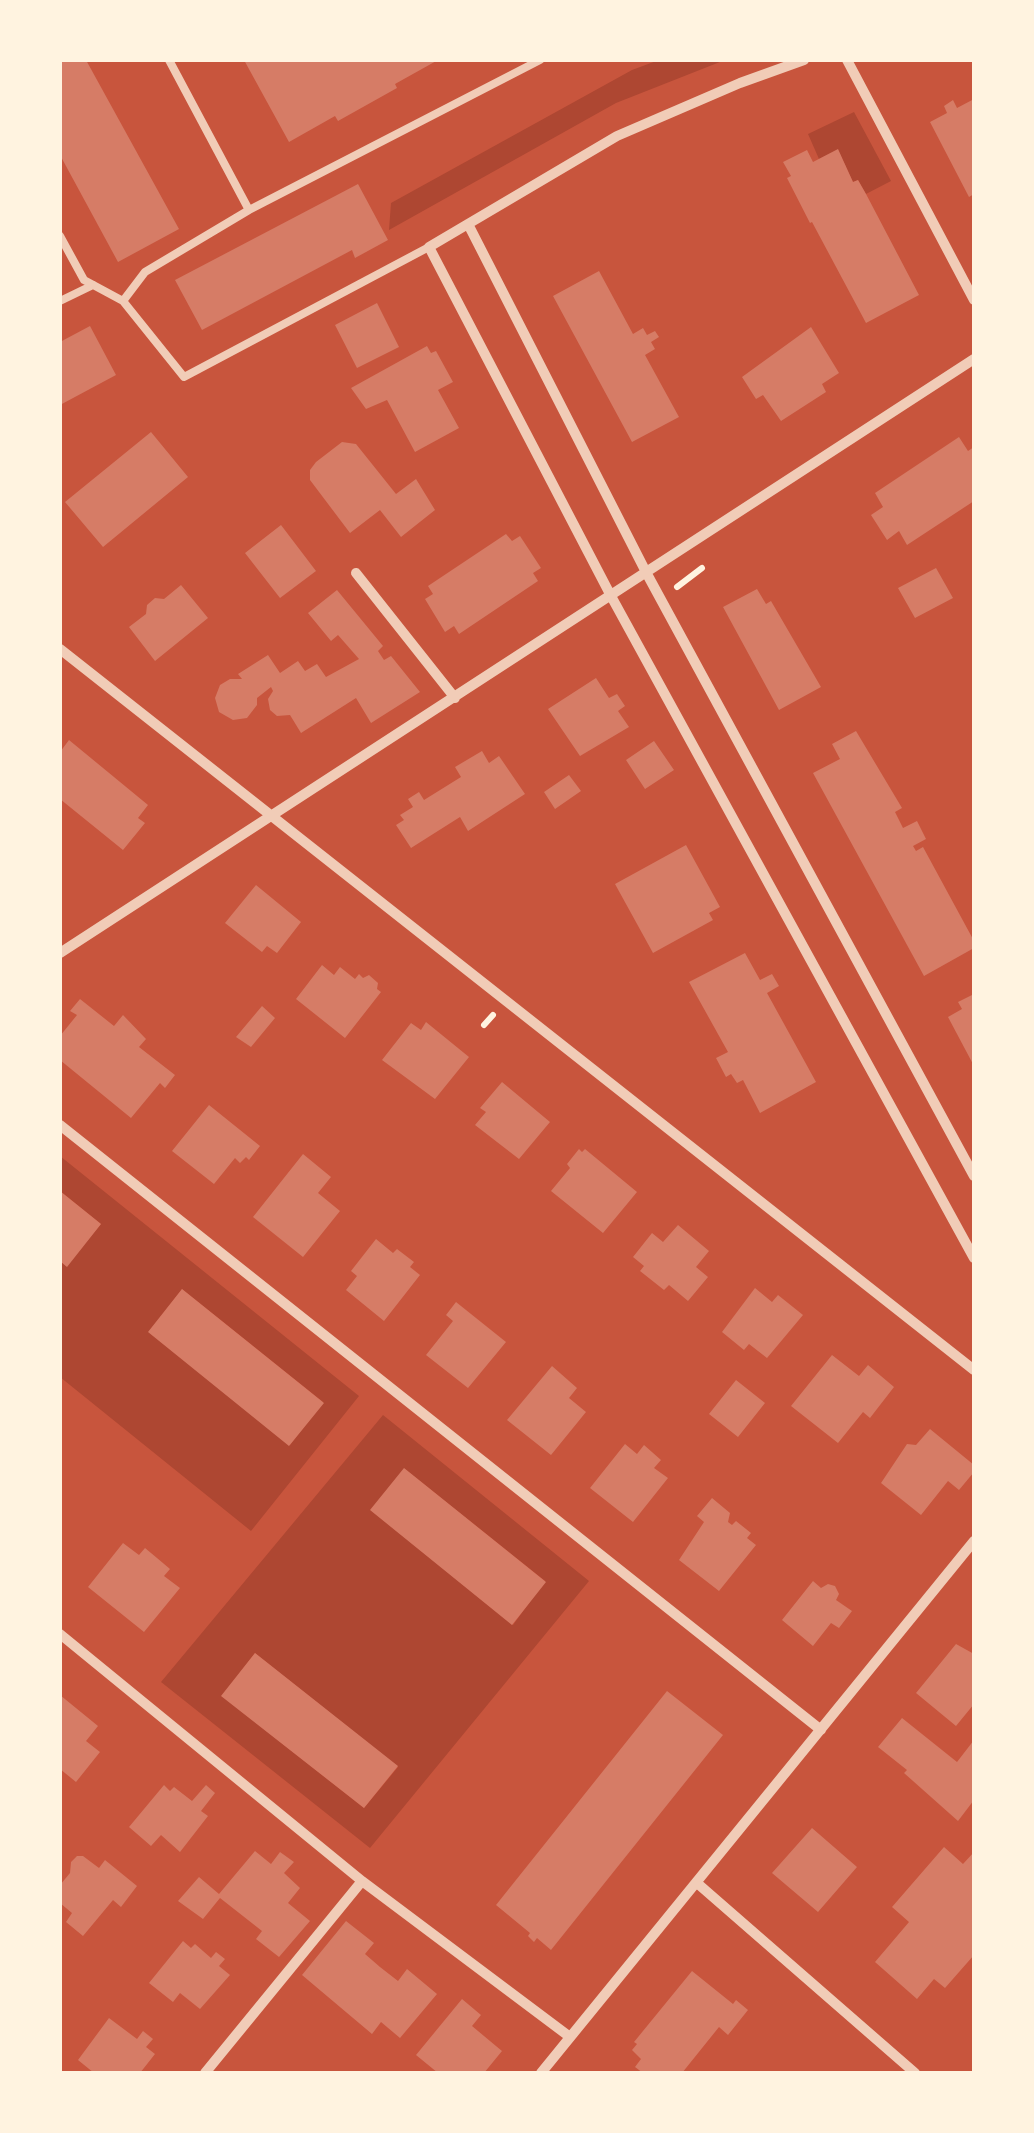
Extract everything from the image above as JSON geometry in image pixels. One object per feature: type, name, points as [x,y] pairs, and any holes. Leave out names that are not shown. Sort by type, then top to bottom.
[{"type":"street","points":[[804,60],[617,136],[429,247],[612,596],[974,1258]]},
{"type":"street","points":[[847,60],[974,300]]},
{"type":"street","points":[[468,224],[647,574],[974,1176]]},
{"type":"street","points":[[60,953],[974,359]]},
{"type":"street","points":[[356,573],[455,698]]},
{"type":"street","points":[[60,648],[974,1370]]},
{"type":"street","points":[[60,1125],[821,1730]]},
{"type":"street","points":[[541,2073],[974,1541]]},
{"type":"street","points":[[60,1634],[362,1881],[570,2037]]},
{"type":"street","points":[[205,2073],[362,1881]]},
{"type":"street","points":[[697,1883],[915,2073]]},
{"type":"lane","points":[[169,60],[250,210]]},
{"type":"lane","points":[[123,301],[145,272],[250,210],[540,60]]},
{"type":"lane","points":[[60,236],[84,280],[123,301],[184,376],[429,247]]},
{"type":"lane","points":[[60,301],[93,285]]},
{"type":"path","points":[[677,592],[676,586],[710,564]]},
{"type":"shaded area","points":[[659,60],[725,60],[616,103],[389,230],[391,203],[632,70]]},
{"type":"shaded area","points":[[854,112],[891,181],[866,194],[858,180],[853,182],[838,150],[819,159],[808,134]]},
{"type":"shaded area","points":[[60,1156],[359,1396],[251,1531],[60,1377],[60,1261],[66,1266],[101,1224],[60,1191]],"holes":[[[182,1289],[323,1402],[290,1445],[149,1332]]]},
{"type":"shaded area","points":[[383,1415],[589,1581],[370,1848],[161,1682]],"holes":[[[405,1469],[545,1581],[513,1625],[371,1510]],[[255,1653],[398,1767],[364,1808],[222,1696]]]},
{"type":"building","points":[[60,60],[86,60],[179,229],[118,262],[60,155]]},
{"type":"building","points":[[244,60],[438,60],[338,121],[335,116],[289,142]]},
{"type":"building","points":[[974,99],[974,194],[969,197],[930,122],[947,113],[944,106],[953,100],[957,108]]},
{"type":"building","points":[[838,149],[919,295],[866,323],[810,223],[783,162],[807,150],[813,162]]},
{"type":"building","points":[[358,184],[388,240],[355,258],[352,250],[202,330],[175,280]]},
{"type":"building","points":[[599,271],[633,334],[643,328],[647,335],[655,331],[659,337],[651,342],[655,349],[645,355],[679,417],[632,442],[553,296]]},
{"type":"building","points":[[377,303],[399,347],[357,368],[335,325]]},
{"type":"building","points":[[90,326],[116,375],[60,405],[60,342]]},
{"type":"building","points":[[811,327],[839,373],[822,384],[826,392],[781,421],[763,395],[756,399],[742,377]]},
{"type":"building","points":[[427,346],[431,353],[436,351],[453,382],[438,390],[459,428],[415,452],[387,400],[366,409],[351,388]]},
{"type":"building","points":[[151,432],[188,477],[103,547],[65,502]]},
{"type":"building","points":[[959,437],[968,451],[974,447],[974,501],[907,545],[899,531],[887,540],[871,515],[883,507],[875,493]]},
{"type":"building","points":[[342,442],[356,444],[396,494],[416,479],[435,510],[401,537],[380,510],[350,533],[310,480],[310,470],[316,462]]},
{"type":"building","points":[[281,525],[316,571],[280,598],[245,553]]},
{"type":"building","points":[[506,534],[512,541],[520,536],[541,568],[533,573],[538,581],[459,634],[454,626],[445,632],[425,599],[433,594],[428,586]]},
{"type":"building","points":[[936,568],[953,598],[915,618],[898,588]]},
{"type":"building","points":[[181,585],[208,618],[155,661],[129,627],[146,614],[147,605],[155,598],[164,599]]},
{"type":"building","points":[[757,589],[766,604],[771,601],[821,687],[779,710],[723,607]]},
{"type":"building","points":[[337,590],[383,646],[378,651],[384,660],[391,656],[420,692],[371,723],[356,698],[301,733],[290,715],[277,716],[270,710],[271,687],[257,698],[257,705],[247,718],[233,720],[219,712],[215,698],[220,685],[230,679],[242,679],[238,674],[268,655],[280,673],[298,661],[305,671],[317,664],[326,677],[359,659],[338,635],[331,641],[308,613]]},
{"type":"building","points":[[596,678],[609,698],[617,694],[625,706],[618,711],[629,727],[580,756],[548,709]]},
{"type":"building","points":[[856,731],[902,808],[895,812],[903,828],[917,821],[926,839],[913,846],[916,851],[923,847],[974,941],[974,948],[924,976],[813,773],[840,759],[832,744]]},
{"type":"building","points":[[69,740],[148,805],[138,818],[145,823],[123,850],[60,799],[60,752]]},
{"type":"building","points":[[654,741],[674,770],[645,789],[626,760]]},
{"type":"building","points":[[482,751],[489,763],[499,756],[525,794],[468,831],[460,817],[411,848],[396,825],[404,820],[400,815],[413,807],[408,799],[419,792],[424,800],[461,777],[455,767]]},
{"type":"building","points":[[569,775],[581,791],[555,809],[544,792]]},
{"type":"building","points":[[686,845],[720,907],[709,913],[713,920],[653,953],[615,884]]},
{"type":"building","points":[[256,885],[301,922],[277,953],[267,946],[262,952],[225,923]]},
{"type":"building","points":[[745,953],[760,980],[772,974],[779,986],[767,993],[816,1082],[760,1113],[743,1080],[737,1083],[731,1074],[726,1077],[716,1058],[728,1052],[689,982]]},
{"type":"building","points":[[322,965],[334,975],[340,967],[355,979],[359,974],[363,978],[369,975],[381,992],[345,1038],[296,999]]},
{"type":"building","points":[[974,994],[974,1066],[948,1017],[962,1009],[958,1002]]},
{"type":"building","points":[[80,999],[114,1026],[123,1015],[146,1039],[139,1047],[175,1075],[165,1088],[160,1083],[131,1118],[60,1060],[60,1036],[77,1015],[70,1011]]},
{"type":"building","points":[[262,1006],[275,1018],[251,1047],[236,1037]]},
{"type":"building","points":[[426,1022],[469,1057],[435,1099],[382,1060],[411,1023],[421,1030]]},
{"type":"building","points":[[502,1082],[550,1122],[519,1159],[475,1125],[486,1112],[480,1108]]},
{"type":"building","points":[[209,1105],[260,1146],[249,1160],[246,1157],[240,1163],[235,1158],[214,1184],[172,1151]]},
{"type":"building","points":[[579,1149],[585,1149],[637,1192],[603,1233],[551,1191],[570,1168],[567,1164]]},
{"type":"building","points":[[303,1154],[331,1177],[318,1193],[340,1211],[303,1257],[253,1217]]},
{"type":"building","points":[[60,1191],[101,1224],[67,1267],[60,1261]]},
{"type":"building","points":[[678,1225],[709,1251],[696,1267],[708,1277],[688,1301],[669,1285],[664,1290],[640,1271],[644,1266],[633,1257],[652,1233],[663,1242]]},
{"type":"building","points":[[376,1239],[393,1253],[397,1249],[414,1262],[410,1267],[420,1275],[384,1321],[346,1290],[357,1276],[351,1271]]},
{"type":"building","points":[[755,1288],[772,1302],[778,1295],[803,1315],[767,1358],[749,1344],[744,1350],[722,1332]]},
{"type":"building","points":[[182,1289],[324,1403],[289,1446],[148,1332]]},
{"type":"building","points":[[456,1302],[506,1342],[468,1388],[426,1355],[453,1321],[446,1315]]},
{"type":"building","points":[[832,1355],[859,1376],[868,1365],[894,1387],[870,1418],[863,1412],[838,1443],[791,1406]]},
{"type":"building","points":[[552,1366],[577,1388],[569,1398],[586,1412],[551,1455],[507,1420]]},
{"type":"building","points":[[736,1380],[765,1403],[738,1437],[709,1414]]},
{"type":"building","points":[[930,1429],[974,1465],[974,1472],[959,1490],[948,1481],[921,1515],[881,1483],[907,1444],[916,1445]]},
{"type":"building","points":[[625,1444],[637,1454],[644,1445],[661,1460],[654,1468],[668,1478],[633,1522],[590,1488]]},
{"type":"building","points":[[404,1468],[546,1582],[512,1625],[370,1510]]},
{"type":"building","points":[[712,1498],[730,1513],[728,1522],[732,1525],[736,1521],[751,1533],[747,1538],[756,1545],[719,1591],[679,1560],[704,1522],[697,1516]]},
{"type":"building","points":[[123,1543],[139,1555],[145,1548],[170,1569],[164,1576],[180,1588],[144,1632],[88,1587]]},
{"type":"building","points":[[813,1581],[821,1588],[835,1586],[839,1594],[836,1600],[852,1611],[839,1628],[831,1623],[813,1646],[782,1620]]},
{"type":"building","points":[[956,1644],[974,1654],[974,1704],[956,1726],[916,1693]]},
{"type":"building","points":[[255,1653],[398,1766],[364,1808],[221,1696]]},
{"type":"building","points":[[667,1691],[723,1735],[551,1950],[537,1938],[534,1942],[528,1936],[530,1933],[496,1905]]},
{"type":"building","points":[[60,1695],[98,1726],[86,1741],[100,1752],[76,1782],[60,1769]]},
{"type":"building","points":[[902,1718],[957,1762],[974,1740],[974,1800],[958,1821],[878,1747]]},
{"type":"building","points":[[164,1785],[170,1791],[174,1787],[192,1801],[206,1785],[215,1793],[201,1811],[208,1816],[180,1852],[161,1835],[151,1846],[129,1827]]},
{"type":"building","points":[[812,1828],[857,1867],[818,1912],[772,1873]]},
{"type":"building","points":[[944,1847],[963,1864],[974,1852],[974,1955],[945,1988],[934,1979],[917,1999],[875,1962],[909,1922],[892,1907]]},
{"type":"building","points":[[255,1851],[271,1864],[280,1852],[294,1862],[284,1873],[300,1888],[288,1903],[310,1921],[279,1957],[256,1939],[262,1931],[220,1898],[203,1919],[178,1901],[199,1877],[219,1894]]},
{"type":"building","points":[[77,1856],[99,1868],[105,1860],[137,1886],[121,1907],[113,1900],[83,1936],[66,1922],[72,1913],[60,1903],[60,1885]]},
{"type":"building","points":[[346,1921],[374,1943],[365,1954],[380,1967],[398,1981],[407,1969],[437,1994],[400,2038],[381,2022],[372,2034],[302,1975]]},
{"type":"building","points":[[183,1941],[191,1948],[195,1944],[211,1958],[216,1952],[225,1959],[219,1966],[230,1975],[200,2009],[180,1993],[173,2002],[149,1983]]},
{"type":"building","points":[[692,1971],[733,2004],[736,2000],[748,2010],[728,2035],[719,2027],[682,2073],[643,2073],[635,2067],[641,2059],[632,2050],[637,2044],[634,2042]]},
{"type":"building","points":[[462,1999],[481,2015],[472,2026],[502,2051],[484,2073],[438,2073],[416,2055]]},
{"type":"building","points":[[109,2018],[137,2039],[143,2031],[153,2039],[146,2047],[155,2054],[140,2073],[94,2073],[78,2060]]}]
